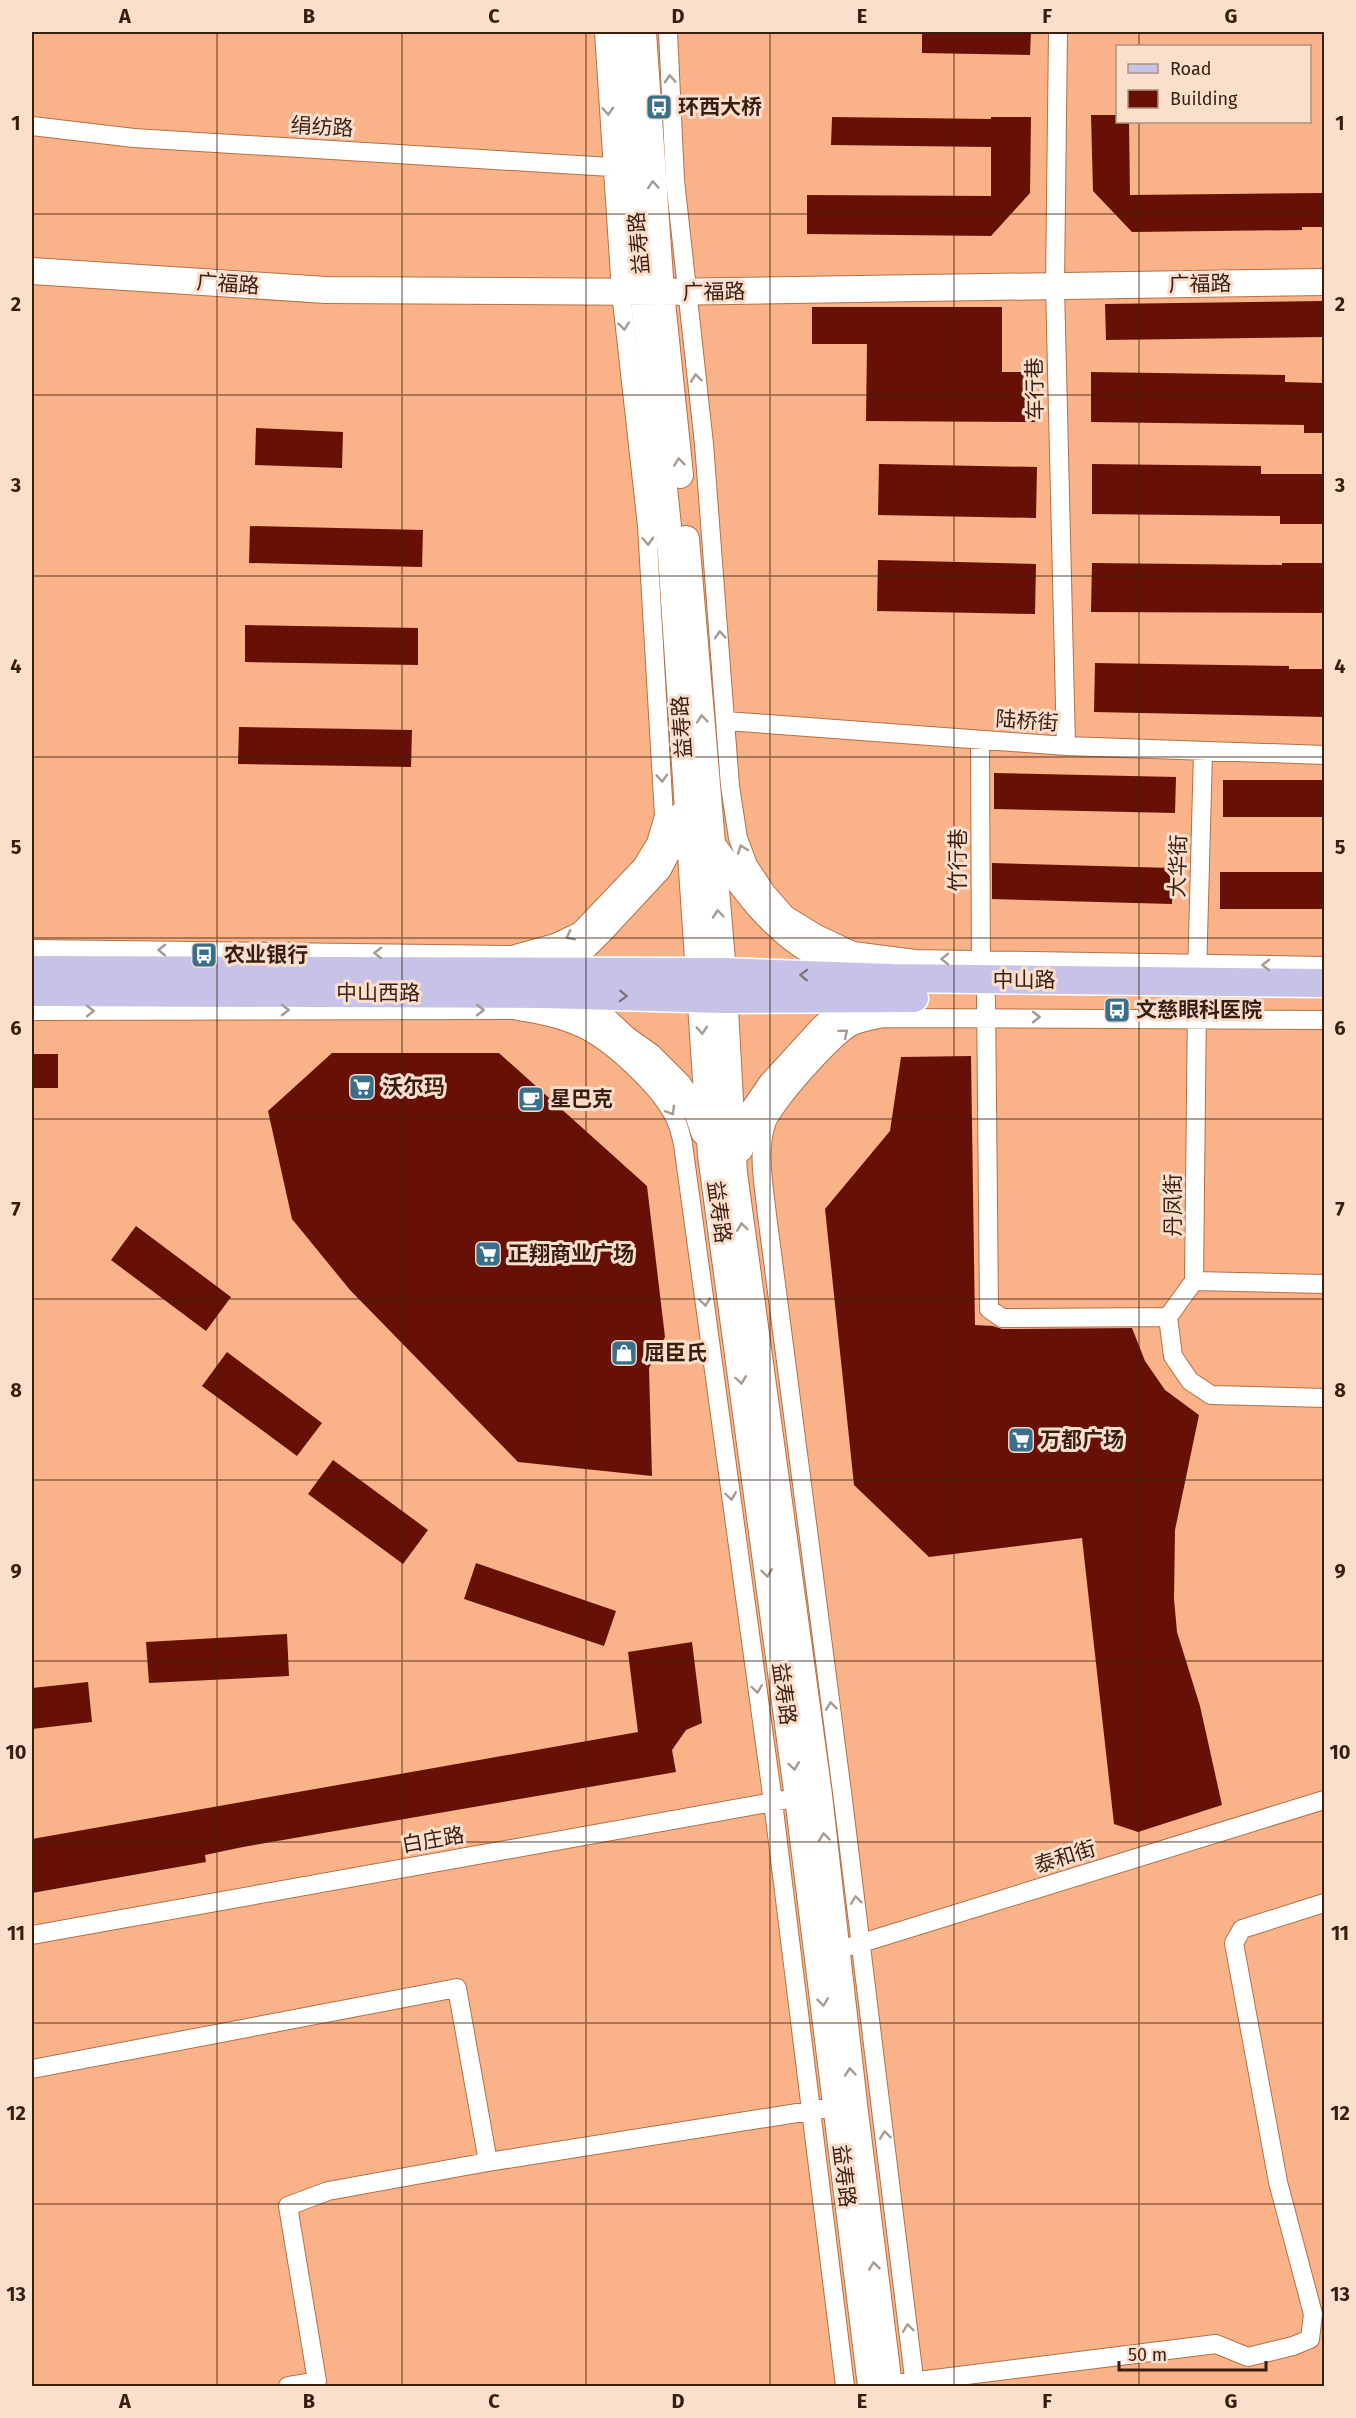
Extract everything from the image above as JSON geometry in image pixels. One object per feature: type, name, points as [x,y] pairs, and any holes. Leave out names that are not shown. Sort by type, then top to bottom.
[{"type":"main road","name":"益寿路","points":[[625,32],[629,121],[688,555],[712,846],[711,1155],[820,1795]]},
{"type":"main road","name":"益寿路","points":[[643,32],[653,292],[686,806],[820,1795],[839,1949],[845,2106],[883,2386]]},
{"type":"main road","name":"广福路","points":[[32,271],[326,290],[653,292],[1324,282]]},
{"type":"main road","points":[[686,806],[674,839],[658,869],[581,950],[539,982],[597,1013],[625,1039],[649,1056],[678,1085],[698,1114],[711,1155]]},
{"type":"main road","points":[[712,846],[777,925],[810,950],[845,964],[886,988]]},
{"type":"main road","name":"中山西路","points":[[32,970],[711,985]]},
{"type":"main road","name":"中山西路","points":[[32,992],[539,982]]},
{"type":"main road","name":"中山路","points":[[1197,991],[1324,983]]},
{"type":"main road","name":"中山路","points":[[711,985],[1197,991],[1324,1002]]},
{"type":"main road","points":[[734,1173],[747,1120],[771,1085],[823,1028],[849,1007],[886,988]]},
{"type":"street","points":[[604,32],[611,167],[704,444],[730,786],[738,838],[748,865],[766,892],[786,915],[817,934],[853,951],[915,958],[984,988]]},
{"type":"street","points":[[32,949],[512,955],[555,943],[580,931],[642,866],[656,843],[664,816],[647,526],[653,292],[675,180],[668,32]]},
{"type":"street","name":"车行巷","points":[[1058,32],[1055,286],[1066,746]]},
{"type":"street","name":"绢纺路","points":[[32,126],[134,138],[611,167]]},
{"type":"street","name":"陆桥街","points":[[726,722],[1066,746],[1324,755]]},
{"type":"street","name":"竹行巷","points":[[980,740],[989,1309],[1002,1318],[1168,1317]]},
{"type":"street","name":"大华街","points":[[1197,991],[1203,752]]},
{"type":"street","points":[[915,2384],[839,1949],[820,1795],[761,1155],[766,1123],[781,1099],[827,1047],[852,1026],[984,988],[1197,991],[1324,966]]},
{"type":"street","points":[[1197,991],[1324,1020]]},
{"type":"street","name":"丹凤街","points":[[1194,1281],[1197,991]]},
{"type":"street","points":[[32,1011],[512,1010],[550,1017],[581,1027],[634,1066],[664,1099],[676,1119],[683,1144],[772,1802],[845,2386]]},
{"type":"street","points":[[1324,1284],[1194,1281],[1168,1317],[1173,1356],[1190,1381],[1211,1395],[1324,1398]]},
{"type":"street","name":"白庄路","points":[[32,1935],[820,1795]]},
{"type":"street","name":"泰和街","points":[[839,1949],[1324,1803]]},
{"type":"street","points":[[883,2386],[915,2384],[1216,2344],[1248,2357],[1293,2346],[1310,2339],[1313,2314],[1278,2182],[1234,1944],[1242,1929],[1324,1904]]},
{"type":"street","points":[[32,2068],[457,1988],[488,2162]]},
{"type":"street","points":[[288,2386],[317,2381],[288,2206],[328,2191],[488,2162],[845,2106]]},
{"type":"building","points":[[922,32],[1031,32],[1030,55],[922,53]]},
{"type":"building","points":[[1091,115],[1116,115],[1116,123],[1129,123],[1130,195],[1324,193],[1324,227],[1302,227],[1302,230],[1132,232],[1093,191]]},
{"type":"building","points":[[832,117],[991,119],[991,117],[1031,117],[1030,193],[991,236],[807,234],[807,195],[991,196],[991,147],[831,145]]},
{"type":"building","points":[[1324,301],[1324,337],[1106,340],[1105,304]]},
{"type":"building","points":[[812,307],[1002,307],[1002,372],[1035,372],[1035,422],[866,421],[867,344],[812,344]]},
{"type":"building","points":[[1091,372],[1285,375],[1285,382],[1324,383],[1324,433],[1304,433],[1304,425],[1091,422]]},
{"type":"building","points":[[256,428],[343,432],[342,468],[255,465]]},
{"type":"building","points":[[879,464],[1037,467],[1036,518],[878,515]]},
{"type":"building","points":[[1092,464],[1261,466],[1261,474],[1324,474],[1324,524],[1280,524],[1280,516],[1092,514]]},
{"type":"building","points":[[250,526],[423,530],[422,567],[249,563]]},
{"type":"building","points":[[878,560],[1036,564],[1035,614],[877,611]]},
{"type":"building","points":[[1092,563],[1282,565],[1282,563],[1324,563],[1324,613],[1091,612]]},
{"type":"building","points":[[245,625],[418,628],[418,665],[245,662]]},
{"type":"building","points":[[1095,663],[1289,666],[1289,669],[1324,669],[1324,717],[1094,712]]},
{"type":"building","points":[[239,727],[412,730],[411,767],[238,764]]},
{"type":"building","points":[[994,773],[1176,777],[1175,813],[994,809]]},
{"type":"building","points":[[1223,780],[1324,780],[1324,817],[1223,817]]},
{"type":"building","points":[[992,863],[1173,868],[1172,904],[992,899]]},
{"type":"building","points":[[1220,872],[1324,872],[1324,909],[1220,909]]},
{"type":"building","name":"正翔商业广场","points":[[332,1053],[499,1053],[647,1186],[665,1337],[649,1368],[652,1476],[518,1462],[350,1290],[292,1219],[268,1111]]},
{"type":"building","points":[[32,1054],[58,1054],[58,1088],[32,1088]]},
{"type":"building","name":"万都广场","points":[[971,1056],[975,1325],[1002,1329],[1132,1328],[1145,1361],[1165,1390],[1199,1415],[1175,1530],[1174,1599],[1177,1632],[1200,1706],[1222,1805],[1138,1832],[1114,1824],[1082,1538],[929,1557],[854,1485],[825,1209],[890,1131],[901,1057]]},
{"type":"building","points":[[136,1226],[231,1297],[206,1331],[111,1260]]},
{"type":"building","points":[[227,1352],[322,1423],[297,1456],[202,1386]]},
{"type":"building","points":[[333,1460],[428,1530],[403,1564],[308,1494]]},
{"type":"building","points":[[476,1563],[616,1611],[604,1646],[464,1599]]},
{"type":"building","points":[[287,1634],[289,1676],[149,1683],[146,1642]]},
{"type":"building","points":[[692,1642],[702,1723],[686,1730],[672,1750],[676,1772],[243,1847],[205,1855],[206,1862],[32,1893],[32,1839],[638,1732],[628,1652]]},
{"type":"building","points":[[88,1682],[92,1722],[32,1729],[32,1688]]},
{"type":"place","name":"环西大桥","points":[[659,107]]},
{"type":"place","name":"农业银行","points":[[204,955]]},
{"type":"place","name":"文慈眼科医院","points":[[1117,1010]]},
{"type":"place","name":"沃尔玛","points":[[362,1087]]},
{"type":"place","name":"星巴克","points":[[531,1099]]},
{"type":"place","name":"正翔商业广场","points":[[488,1254]]},
{"type":"place","name":"屈臣氏","points":[[624,1353]]},
{"type":"place","name":"万都广场","points":[[1021,1440]]}]
